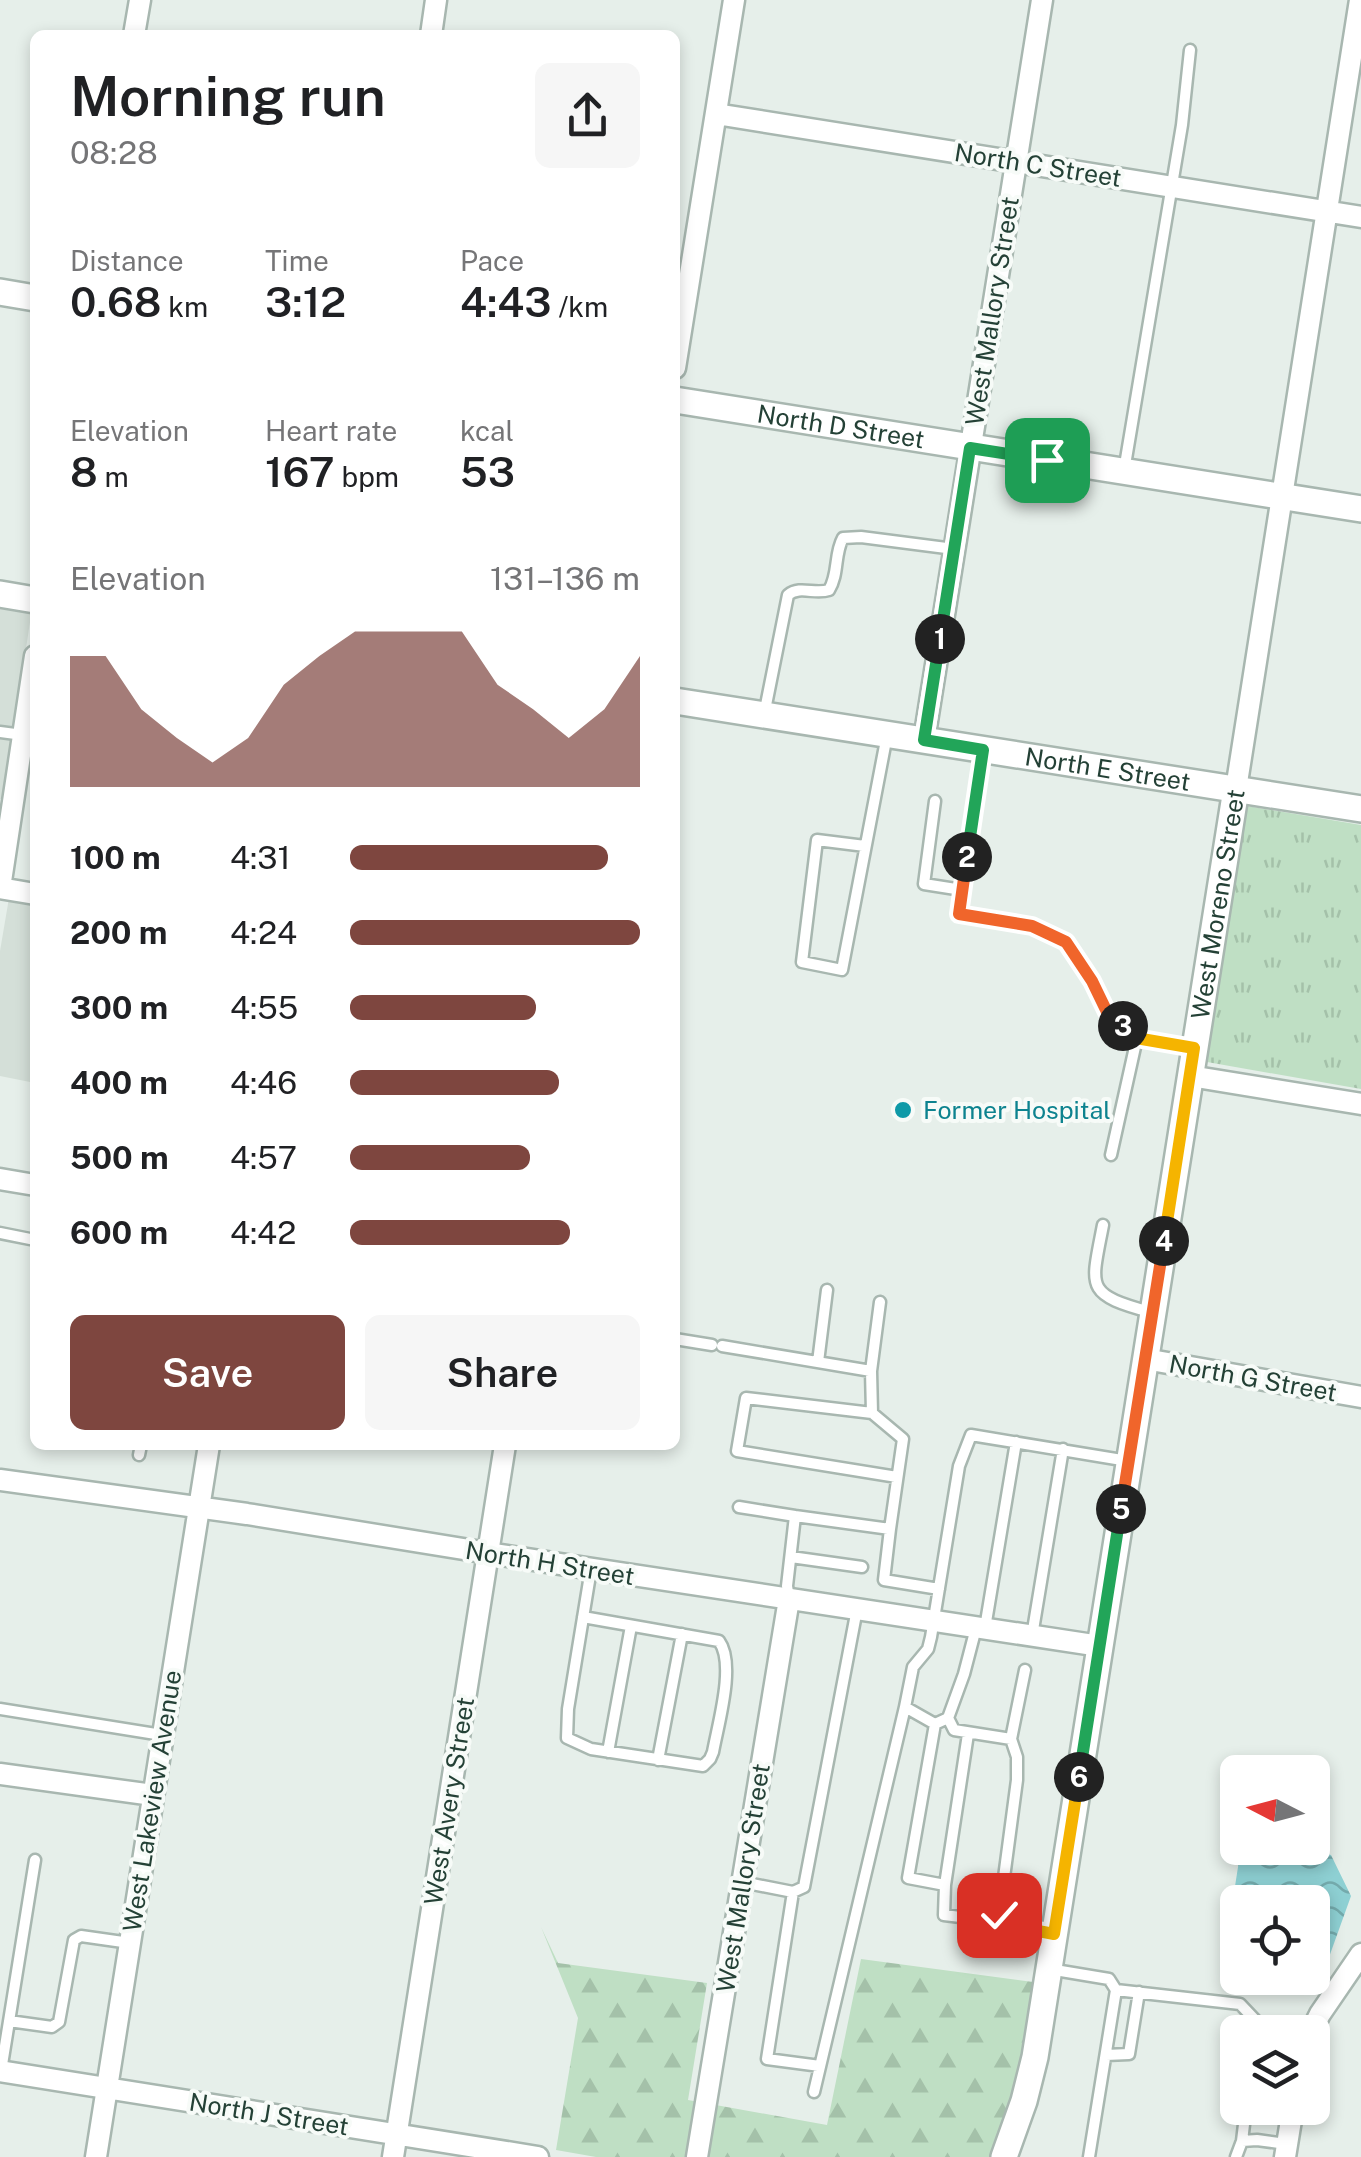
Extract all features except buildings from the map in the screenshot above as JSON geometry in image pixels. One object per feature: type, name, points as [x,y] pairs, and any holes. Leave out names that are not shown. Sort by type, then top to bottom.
[{"type":"street","points":[[135,30],[140,0]]},
{"type":"street","points":[[432,30],[436,0]]},
{"type":"street","points":[[680,337],[734,0]]},
{"type":"street","name":"West Mallory Street","points":[[924,740],[1042,0]]},
{"type":"street","name":"West Moreno Street","points":[[1004,2157],[1031,2072],[1049,1970],[1360,0]]},
{"type":"street","name":"North C Street","points":[[716,114],[1361,217]]},
{"type":"street","points":[[0,292],[30,297]]},
{"type":"street","name":"North D Street","points":[[680,401],[1361,509]]},
{"type":"street","points":[[0,594],[30,599]]},
{"type":"street","points":[[30,689],[0,888],[30,893]]},
{"type":"street","name":"North E Street","points":[[680,702],[1361,809]]},
{"type":"street","points":[[1190,1076],[1361,1104]]},
{"type":"street","points":[[0,1180],[30,1184]]},
{"type":"street","name":"North G Street","points":[[1145,1360],[1361,1397]]},
{"type":"street","name":"West Lakeview Avenue","points":[[96,2157],[208,1450]]},
{"type":"street","name":"West Avery Street","points":[[393,2157],[503,1450]]},
{"type":"street","name":"North H Street","points":[[0,1480],[1100,1646]]},
{"type":"street","name":"West Mallory Street","points":[[698,2157],[789,1599]]},
{"type":"street","points":[[0,1774],[153,1796]]},
{"type":"street","points":[[1319,2015],[1354,1978],[1361,1954]]},
{"type":"street","name":"North J Street","points":[[0,2072],[538,2157]]},
{"type":"street","points":[[1286,2151],[1291,2125]]},
{"type":"lane","points":[[1124,472],[1182,125],[1190,50]]},
{"type":"lane","points":[[764,716],[788,595],[798,590],[828,590],[836,576],[843,538],[954,549]]},
{"type":"lane","points":[[0,732],[23,735]]},
{"type":"lane","points":[[865,846],[817,840],[802,962],[842,970],[887,734]]},
{"type":"lane","points":[[983,750],[959,914],[1032,926],[1066,942],[1107,1012],[1136,1038],[1194,1048]]},
{"type":"lane","points":[[935,801],[924,884],[962,890]]},
{"type":"lane","points":[[1111,1155],[1136,1038]]},
{"type":"lane","points":[[1103,1225],[1096,1262],[1100,1294],[1153,1313]]},
{"type":"lane","points":[[0,1232],[30,1239]]},
{"type":"lane","points":[[818,1362],[827,1290]]},
{"type":"lane","points":[[872,1414],[872,1371],[880,1302]]},
{"type":"lane","points":[[680,1340],[872,1371]]},
{"type":"lane","points":[[898,1478],[737,1451],[746,1398],[872,1414],[903,1440],[898,1478],[890,1530],[884,1580],[939,1589]]},
{"type":"lane","points":[[814,2092],[913,1667],[928,1648],[959,1466],[971,1435],[1129,1462]]},
{"type":"lane","points":[[935,1724],[948,1718],[980,1628],[1016,1442]]},
{"type":"lane","points":[[1032,1636],[1064,1450]]},
{"type":"lane","points":[[738,1507],[890,1530]]},
{"type":"lane","points":[[789,1599],[787,1586],[796,1516]]},
{"type":"lane","points":[[790,1556],[862,1567]]},
{"type":"lane","points":[[583,1617],[719,1641],[724,1648],[725,1680],[713,1752],[703,1766],[591,1749],[567,1738],[568,1709],[583,1617],[591,1569]]},
{"type":"lane","points":[[742,1882],[793,1892],[804,1887],[857,1609]]},
{"type":"lane","points":[[608,1752],[631,1626]]},
{"type":"lane","points":[[658,1760],[682,1634]]},
{"type":"lane","points":[[1002,1922],[999,1915],[1016,1780],[1016,1757],[1010,1739],[1026,1670]]},
{"type":"lane","points":[[905,1708],[935,1724]]},
{"type":"lane","points":[[0,1709],[162,1734]]},
{"type":"lane","points":[[948,1718],[954,1730],[1010,1739]]},
{"type":"lane","points":[[935,1724],[908,1878],[945,1885]]},
{"type":"lane","points":[[968,1734],[944,1915],[1054,1934]]},
{"type":"lane","points":[[0,2072],[35,1860]]},
{"type":"lane","points":[[793,1892],[768,2059],[820,2066]]},
{"type":"lane","points":[[9,2020],[52,2027],[59,2022],[74,1940],[81,1936],[130,1943]]},
{"type":"lane","points":[[1049,1970],[1109,1979],[1116,1990],[1090,2157]]},
{"type":"lane","points":[[1116,1990],[1240,2004],[1250,2015]]},
{"type":"lane","points":[[1106,2055],[1129,2054],[1138,1992]]},
{"type":"lane","points":[[1236,2157],[1244,2125]]},
{"type":"lane","points":[[1242,2141],[1257,2140],[1286,2151]]},
{"type":"shaded area","points":[[0,604],[30,609],[30,622],[0,799]]},
{"type":"shaded area","points":[[9,898],[30,902],[30,1082],[0,1076],[0,951]]},
{"type":"green space","points":[[1247,806],[1361,825],[1361,1089],[1207,1062]]},
{"type":"green space","points":[[541,1927],[558,1963],[707,1983],[688,2100],[827,2125],[861,1959],[1033,1982],[1022,2073],[989,2157],[596,2157],[556,2150],[578,2018]]},
{"type":"water","points":[[1331,1855],[1351,1896],[1330,1954],[1330,1885],[1235,1885],[1238,1865],[1330,1865]]},
{"type":"place","name":"Former Hospital","points":[[903,1110]]},
{"type":"route","points":[[999,1915],[1002,1922],[1012,1926],[1054,1934],[1194,1048],[1136,1038],[1107,1012],[1066,942],[1032,926],[959,914],[983,750],[924,740],[970,448],[1047,460]]}]
